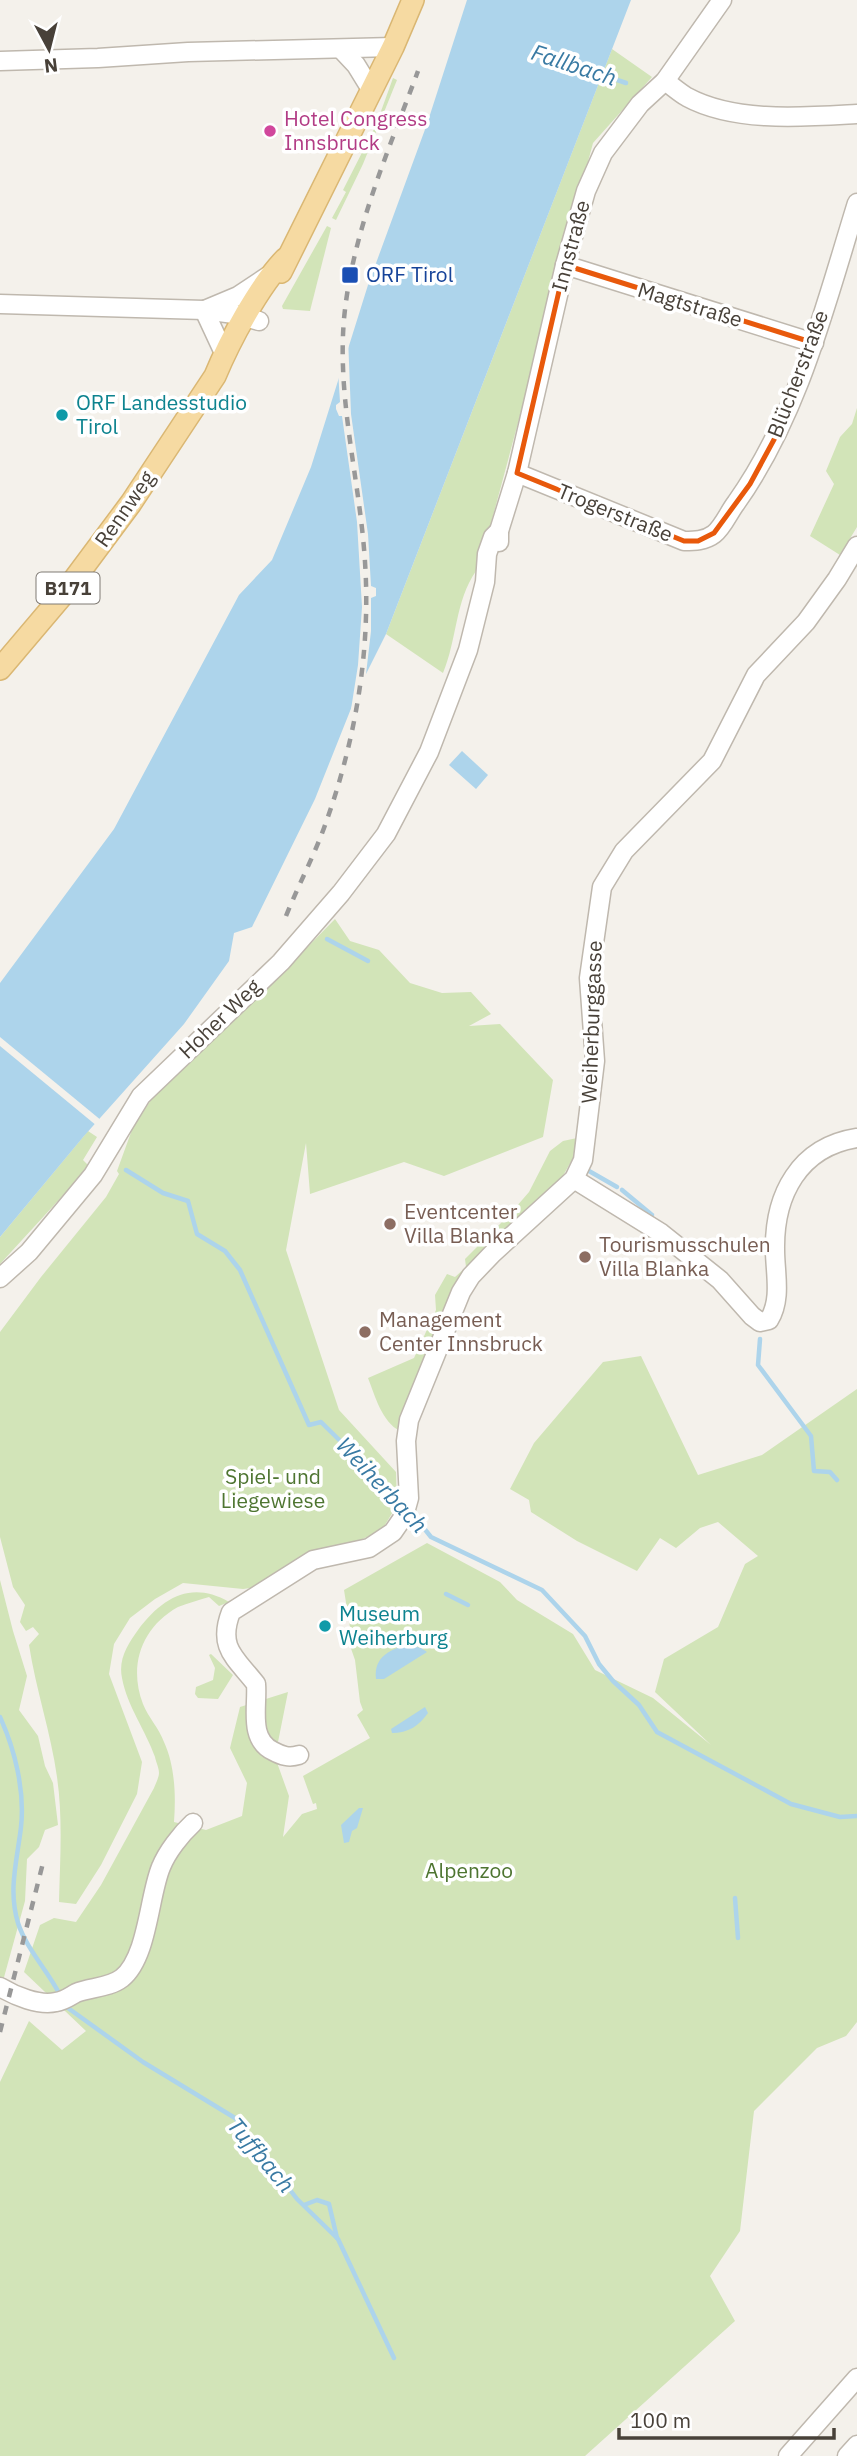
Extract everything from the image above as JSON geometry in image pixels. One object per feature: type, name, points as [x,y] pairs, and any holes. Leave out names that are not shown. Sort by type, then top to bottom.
[{"type":"main road","name":"Rennweg","points":[[0,668],[61,597],[123,513],[215,376],[228,363],[279,265],[328,180],[393,47],[412,0]]},
{"type":"main road","name":"Rennweg","points":[[215,376],[224,353],[252,319]]},
{"type":"street","name":"Innstraße","points":[[429,751],[468,650],[485,582],[498,556],[499,531],[517,473],[565,265],[586,191],[603,153],[640,104],[665,81],[722,0]]},
{"type":"street","points":[[0,61],[88,59],[188,52],[393,47]]},
{"type":"street","points":[[341,49],[356,65],[372,91]]},
{"type":"street","points":[[665,81],[687,97],[721,110],[757,115],[857,114]]},
{"type":"street","name":"Blücherstraße","points":[[715,533],[750,484],[783,423],[814,343],[857,203]]},
{"type":"street","points":[[204,310],[238,296],[279,265]]},
{"type":"street","name":"Magtstraße","points":[[565,265],[814,343]]},
{"type":"street","points":[[0,304],[204,310],[252,319]]},
{"type":"street","points":[[204,310],[224,353]]},
{"type":"street","name":"Trogerstraße","points":[[517,473],[684,541],[698,541],[715,533]]},
{"type":"street","name":"Weiherburggasse","points":[[299,1755],[286,1757],[268,1749],[263,1743],[255,1720],[256,1685],[230,1653],[226,1642],[230,1612],[313,1560],[369,1548],[399,1526],[409,1499],[406,1441],[409,1420],[419,1389],[461,1292],[471,1276],[493,1253],[574,1179],[583,1160],[595,1061],[589,978],[602,887],[624,851],[712,761],[756,676],[806,622],[857,546]]},
{"type":"street","name":"Hoher Weg","points":[[0,1278],[29,1252],[93,1175],[141,1096],[281,962],[341,894],[386,834],[429,751]]},
{"type":"street","points":[[574,1179],[662,1233],[720,1280],[755,1320],[760,1322],[769,1320],[775,1305],[777,1220],[788,1188],[799,1169],[811,1156],[829,1145],[857,1138]]},
{"type":"street","points":[[0,1987],[16,1996],[52,2003],[122,1978],[132,1966],[149,1921],[161,1866],[192,1823]]},
{"type":"street","points":[[788,2456],[857,2378]]},
{"type":"street","points":[[847,2456],[857,2445]]},
{"type":"highlighted area","points":[[565,265],[814,343],[783,423],[750,484],[714,533],[698,541],[684,541],[517,473]]},
{"type":"green space","points":[[612,49],[652,77],[593,143],[478,572],[476,571],[464,595],[443,673],[386,634]]},
{"type":"green space","points":[[393,78],[397,80],[363,164],[336,220],[332,218],[346,192],[343,190],[376,125]]},
{"type":"green space","points":[[327,226],[331,228],[310,311],[283,309],[282,306]]},
{"type":"green space","points":[[857,408],[857,527],[840,555],[810,536],[834,484],[826,471],[840,437],[852,424]]},
{"type":"green space","name":"Spiel- und Liegewiese","points":[[335,919],[350,941],[379,950],[410,983],[442,993],[471,992],[491,1014],[469,1026],[500,1024],[553,1080],[543,1137],[444,1176],[404,1162],[310,1194],[306,1143],[286,1250],[339,1410],[396,1472],[397,1505],[382,1530],[358,1541],[317,1550],[257,1587],[243,1589],[183,1583],[130,1618],[114,1644],[109,1674],[142,1762],[137,1794],[101,1865],[76,1904],[59,1902],[59,1792],[29,1645],[39,1634],[33,1627],[26,1631],[20,1622],[25,1605],[13,1587],[0,1537],[0,1332],[106,1197],[119,1174],[117,1171],[133,1127],[151,1100]]},
{"type":"green space","points":[[88,1131],[97,1137],[83,1160],[88,1165],[0,1264],[0,1237]]},
{"type":"green space","points":[[577,1138],[573,1158],[560,1181],[482,1252],[400,1431],[384,1415],[368,1378],[414,1358],[436,1310],[435,1295],[447,1274],[455,1277],[466,1267],[465,1259],[529,1192],[550,1151],[563,1141]]},
{"type":"green space","name":"Alpenzoo","points":[[641,1356],[698,1475],[762,1455],[857,1389],[857,2022],[846,2036],[817,2048],[754,2111],[740,2231],[710,2276],[735,2321],[585,2456],[0,2456],[0,2082],[29,2021],[62,2050],[86,2031],[24,1972],[40,1925],[54,1918],[76,1922],[101,1885],[158,1778],[155,1757],[128,1699],[122,1678],[123,1658],[131,1641],[157,1609],[178,1596],[202,1593],[229,1602],[219,1606],[209,1597],[178,1607],[155,1625],[141,1648],[138,1661],[137,1675],[143,1704],[162,1737],[173,1771],[174,1822],[206,1830],[242,1816],[247,1783],[230,1748],[240,1707],[288,1692],[275,1757],[289,1796],[283,1837],[302,1814],[317,1809],[303,1776],[370,1738],[357,1715],[363,1710],[355,1660],[347,1637],[351,1634],[344,1590],[427,1543],[500,1582],[517,1600],[573,1634],[595,1670],[653,1698],[711,1745],[655,1692],[664,1659],[718,1627],[745,1564],[758,1556],[718,1522],[700,1528],[676,1548],[660,1538],[637,1571],[577,1541],[531,1512],[529,1500],[510,1489],[534,1443],[603,1362]]},
{"type":"green space","points":[[0,1580],[27,1676],[19,1710],[38,1736],[45,1766],[53,1783],[58,1825],[45,1830],[39,1847],[27,1859],[25,1901],[3,1981],[0,1980]]},
{"type":"green space","points":[[209,1655],[233,1675],[218,1699],[198,1698],[195,1694],[196,1687],[213,1680],[215,1668]]},
{"type":"water","points":[[467,0],[631,0],[386,634],[360,686],[315,799],[252,927],[234,933],[229,961],[184,1024],[84,1136],[0,1237],[0,983],[114,829],[239,595],[272,560],[311,467],[368,285],[427,124]]},
{"type":"water","points":[[462,751],[488,775],[476,789],[449,765]]},
{"type":"water","points":[[410,1645],[427,1652],[384,1679],[376,1679],[380,1659],[396,1648]]},
{"type":"water","points":[[425,1707],[428,1713],[421,1722],[403,1732],[392,1733],[391,1729]]},
{"type":"water","points":[[359,1808],[363,1808],[357,1828],[352,1831],[349,1842],[344,1843],[341,1825]]},
{"type":"pier","points":[[348,337],[351,414],[368,534],[371,586],[376,588],[376,596],[371,598],[371,631],[365,683],[349,722],[358,665],[362,607],[357,522],[342,416],[339,416],[336,409],[340,402],[338,370]]},
{"type":"pier","points":[[0,1037],[102,1121],[97,1126],[0,1046]]},
{"type":"waterway","name":"Fallbach","points":[[597,73],[626,83]]},
{"type":"waterway","points":[[327,939],[368,961]]},
{"type":"waterway","name":"Weiherbach","points":[[126,1170],[163,1193],[188,1201],[197,1234],[225,1251],[240,1270],[309,1425],[321,1422],[403,1503]]},
{"type":"waterway","points":[[589,1171],[617,1187]]},
{"type":"waterway","points":[[622,1190],[652,1215]]},
{"type":"waterway","points":[[760,1339],[758,1365],[811,1436],[814,1471],[830,1472],[837,1480]]},
{"type":"waterway","name":"Weiherbach","points":[[411,1512],[431,1537],[542,1590],[585,1636],[599,1664],[639,1705],[657,1732],[791,1804],[840,1817],[857,1816]]},
{"type":"waterway","points":[[446,1594],[468,1605]]},
{"type":"waterway","name":"Tuffbach","points":[[0,1717],[14,1757],[22,1799],[14,1887],[15,1911],[26,1941],[59,1993]]},
{"type":"waterway","points":[[735,1898],[738,1938]]},
{"type":"waterway","name":"Tuffbach","points":[[68,2008],[143,2062],[235,2118],[297,2199],[338,2239],[394,2358]]},
{"type":"waterway","points":[[304,2205],[317,2200],[329,2204],[337,2238]]},
{"type":"railway","points":[[286,916],[320,839],[335,796],[358,697],[365,630],[365,562],[346,411],[344,319],[348,287],[363,224],[418,71]]},
{"type":"railway","points":[[0,2032],[44,1859]]},
{"type":"place","name":"Hotel Congress Innsbruck","points":[[270,131]]},
{"type":"place","name":"ORF Tirol","points":[[350,275]]},
{"type":"place","name":"ORF Landesstudio Tirol","points":[[62,415]]},
{"type":"place","name":"Eventcenter Villa Blanka","points":[[390,1224]]},
{"type":"place","name":"Tourismusschulen Villa Blanka","points":[[585,1257]]},
{"type":"place","name":"Management Center Innsbruck","points":[[365,1332]]},
{"type":"place","name":"Museum Weiherburg","points":[[325,1626]]}]
